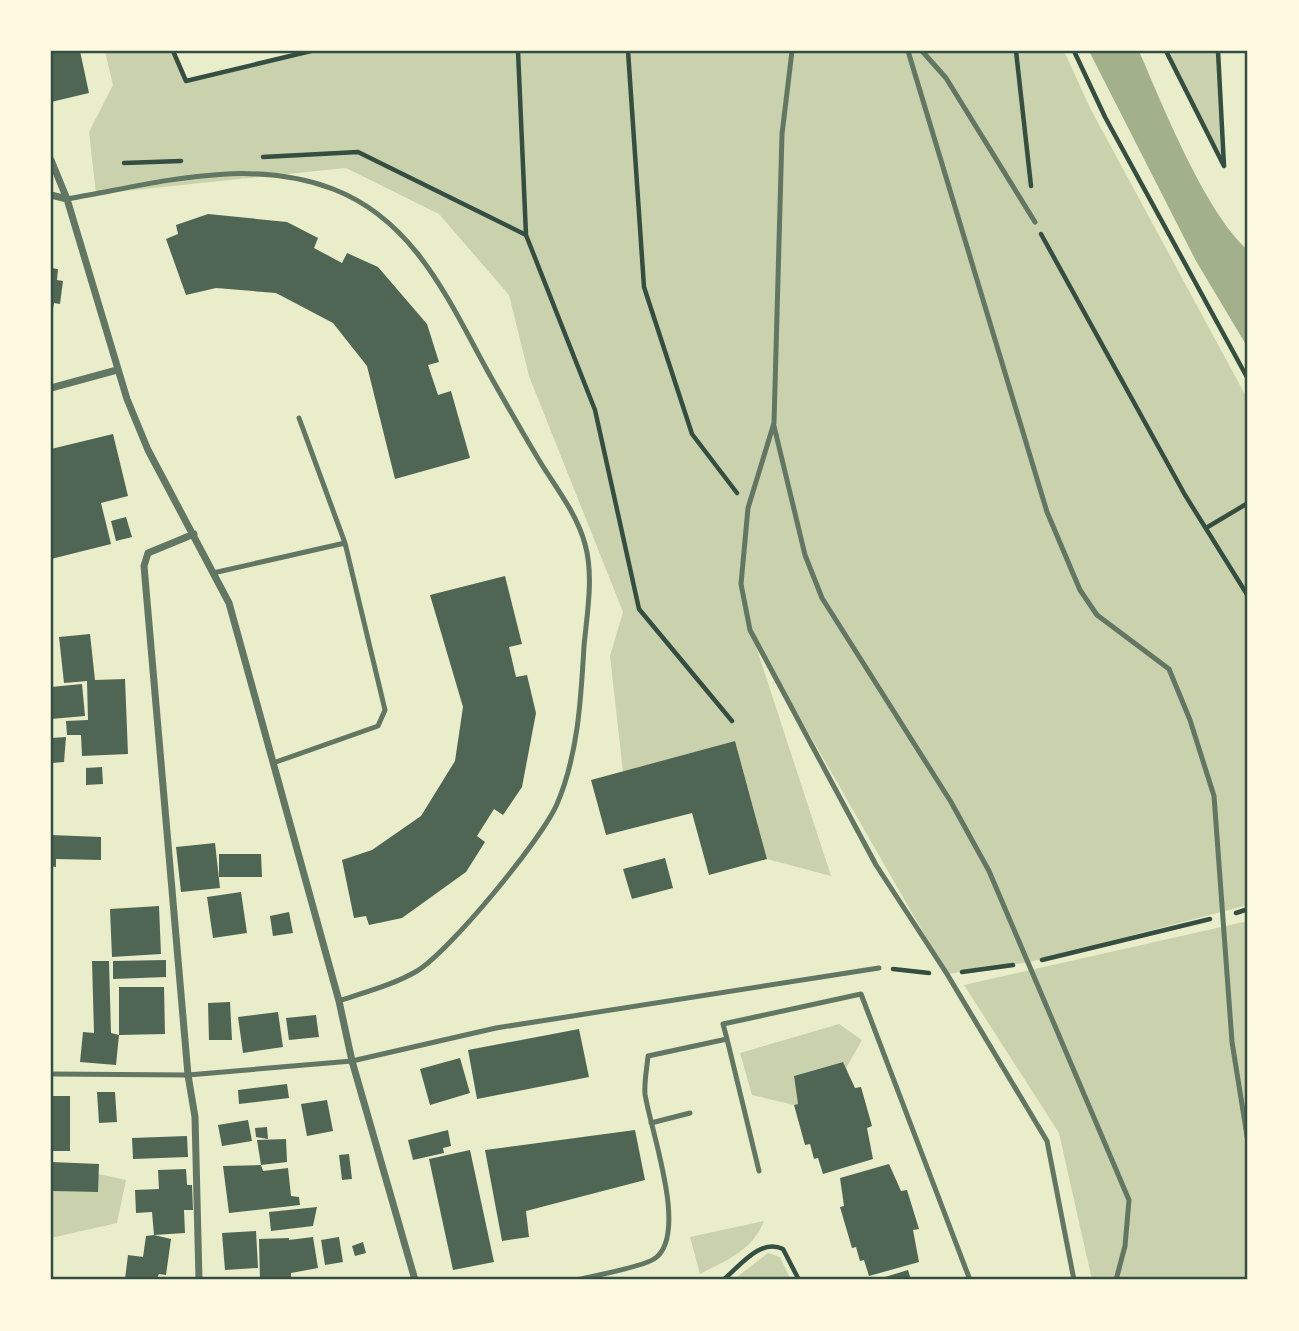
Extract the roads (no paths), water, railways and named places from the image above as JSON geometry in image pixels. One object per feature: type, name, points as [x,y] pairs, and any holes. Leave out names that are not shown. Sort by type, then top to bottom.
[{"type":"street","points":[[51,160],[67,199],[117,370],[148,450],[229,603],[339,1001],[352,1061],[415,1280]]},
{"type":"street","points":[[51,195],[67,199]]},
{"type":"street","points":[[51,388],[117,370]]},
{"type":"street","points":[[194,534],[155,548],[148,553],[144,566],[188,1075],[195,1117],[198,1280]]},
{"type":"lane","points":[[792,51],[782,134],[774,423],[805,555],[822,598],[951,802],[989,871],[1030,962],[1129,1200],[1125,1246],[1116,1280]]},
{"type":"lane","points":[[908,51],[1047,512],[1080,590],[1097,615],[1169,669],[1190,720],[1214,796],[1232,1042],[1248,1142]]},
{"type":"lane","points":[[922,51],[946,78],[1035,222]]},
{"type":"lane","points":[[67,199],[236,171],[294,176],[336,190],[363,203],[401,233],[434,272],[513,416],[563,497],[585,544],[588,597],[579,709],[570,763],[556,807],[524,852],[444,950],[419,970],[393,983],[339,1001]]},
{"type":"lane","points":[[272,763],[377,726],[386,710],[345,543],[299,418]]},
{"type":"lane","points":[[774,423],[748,508],[741,584],[750,630],[876,864],[947,974],[1047,1141],[1074,1280]]},
{"type":"lane","points":[[213,573],[345,543]]},
{"type":"lane","points":[[51,1074],[188,1075],[352,1061],[496,1028],[879,968]]},
{"type":"lane","points":[[759,1171],[723,1024],[861,993],[970,1280]]},
{"type":"lane","points":[[576,1280],[654,1259],[666,1245],[670,1225],[668,1202],[645,1091],[649,1056],[727,1040]]},
{"type":"lane","points":[[651,1123],[690,1113]]}]
